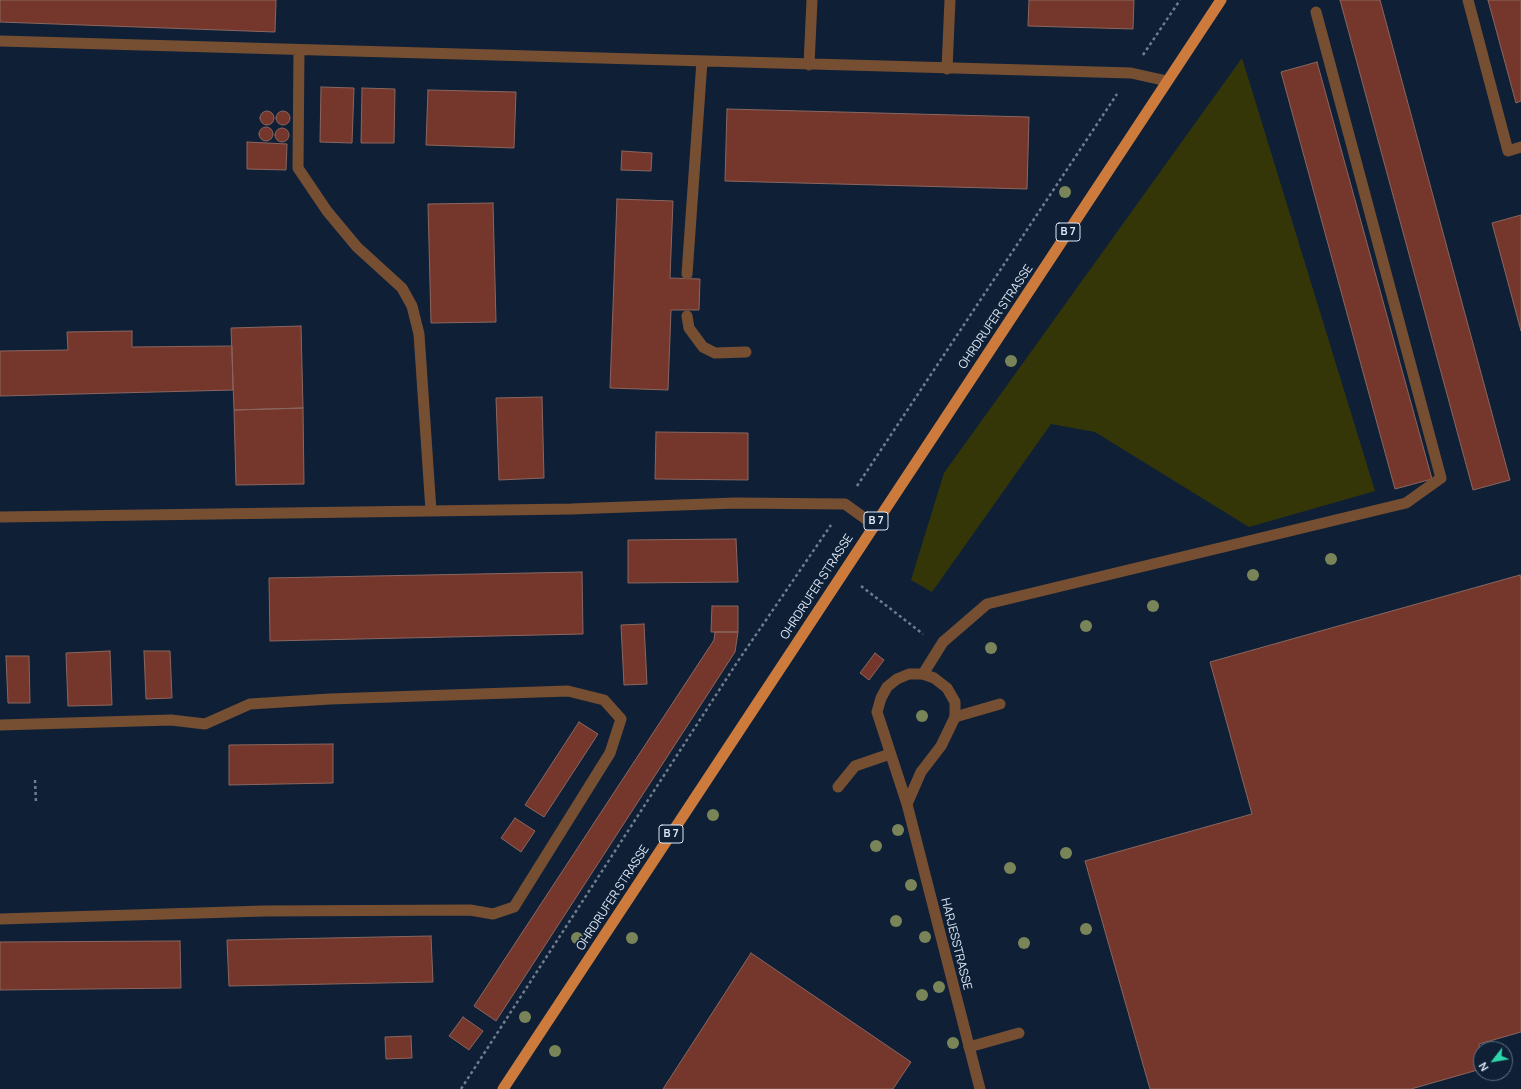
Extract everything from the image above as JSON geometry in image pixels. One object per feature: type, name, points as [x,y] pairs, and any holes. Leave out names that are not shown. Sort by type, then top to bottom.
[{"type":"main road","name":"OHRDRUFER STRASSE","points":[[503,1089],[1221,0]]},
{"type":"street","points":[[809,65],[812,0]]},
{"type":"street","points":[[947,68],[950,0]]},
{"type":"street","points":[[1468,0],[1508,151],[1521,147]]},
{"type":"street","points":[[907,804],[921,772],[941,746],[955,717],[955,702],[947,688],[934,678],[923,674],[942,642],[987,604],[1406,503],[1441,478],[1316,12]]},
{"type":"street","points":[[0,41],[1131,73],[1167,81]]},
{"type":"street","points":[[299,50],[298,168],[327,211],[357,247],[402,288],[412,306],[419,334],[431,511]]},
{"type":"street","points":[[687,274],[702,61]]},
{"type":"street","points":[[687,316],[689,328],[703,347],[715,353],[746,352]]},
{"type":"street","points":[[0,517],[571,509],[735,503],[845,504],[874,525]]},
{"type":"street","name":"HARJESSTRASSE","points":[[923,674],[909,674],[897,679],[887,687],[881,698],[877,712],[907,804],[980,1089]]},
{"type":"street","points":[[0,725],[171,720],[205,724],[250,704],[330,699],[568,691],[604,700],[621,719],[610,753],[514,907],[493,914],[470,910],[264,911],[0,919]]},
{"type":"street","points":[[955,717],[1000,704]]},
{"type":"street","points":[[838,787],[855,766],[890,754]]},
{"type":"street","points":[[969,1047],[1019,1033]]},
{"type":"path","points":[[461,1089],[738,661],[845,504],[1180,0]]},
{"type":"path","points":[[843,572],[939,646]]},
{"type":"path","points":[[35,780],[36,803]]},
{"type":"shaded area","points":[[1242,58],[1375,491],[1249,527],[1095,432],[1051,424],[932,592],[911,580],[944,473]]},
{"type":"building","points":[[0,0],[276,0],[275,32],[0,22]]},
{"type":"building","points":[[1029,0],[1134,0],[1133,29],[1028,26]]},
{"type":"building","points":[[1340,0],[1380,0],[1510,480],[1473,490]]},
{"type":"building","points":[[1488,0],[1521,0],[1521,101],[1516,103]]},
{"type":"building","points":[[1317,62],[1432,479],[1395,489],[1281,72]]},
{"type":"building","points":[[321,87],[354,88],[352,143],[320,142]]},
{"type":"building","points":[[362,88],[395,89],[394,143],[361,143]]},
{"type":"building","points":[[428,90],[516,92],[514,148],[426,145]]},
{"type":"building","points":[[727,109],[1029,117],[1027,189],[725,181]]},
{"type":"building","points":[[267,111],[272,113],[274,118],[272,123],[267,125],[262,123],[260,118],[262,113]]},
{"type":"building","points":[[283,111],[288,113],[290,118],[288,123],[283,125],[278,123],[276,118],[278,113]]},
{"type":"building","points":[[266,127],[271,129],[273,134],[271,139],[266,141],[261,139],[259,134],[261,129]]},
{"type":"building","points":[[282,128],[287,130],[289,135],[287,140],[282,142],[277,140],[275,135],[277,130]]},
{"type":"building","points":[[247,142],[287,144],[286,170],[247,169]]},
{"type":"building","points":[[622,151],[652,153],[651,171],[621,170]]},
{"type":"building","points":[[617,199],[673,201],[670,278],[700,279],[699,310],[671,310],[668,390],[610,388]]},
{"type":"building","points":[[493,203],[496,322],[431,323],[428,204]]},
{"type":"building","points":[[1521,215],[1521,331],[1492,223]]},
{"type":"building","points":[[301,326],[303,408],[234,410],[231,328]]},
{"type":"building","points":[[132,331],[132,347],[232,346],[233,390],[0,396],[0,351],[68,350],[67,332]]},
{"type":"building","points":[[542,397],[544,478],[499,480],[496,398]]},
{"type":"building","points":[[303,408],[304,484],[236,485],[234,410]]},
{"type":"building","points":[[656,432],[748,433],[748,480],[655,479]]},
{"type":"building","points":[[736,539],[738,582],[628,583],[628,540]]},
{"type":"building","points":[[582,572],[583,634],[270,641],[269,578]]},
{"type":"building","points":[[1520,575],[1521,1032],[1490,1041],[1473,1041],[1473,1071],[1411,1089],[1150,1089],[1085,861],[1252,814],[1210,662]]},
{"type":"building","points":[[712,606],[738,606],[738,632],[711,632]]},
{"type":"building","points":[[644,624],[647,684],[624,685],[621,625]]},
{"type":"building","points":[[715,632],[738,632],[735,652],[496,1021],[474,1006],[714,640]]},
{"type":"building","points":[[110,651],[112,705],[68,706],[66,653]]},
{"type":"building","points":[[144,651],[170,651],[172,698],[146,699]]},
{"type":"building","points":[[875,653],[884,660],[869,680],[860,673]]},
{"type":"building","points":[[6,656],[29,656],[30,703],[8,703]]},
{"type":"building","points":[[579,722],[598,734],[544,817],[525,805]]},
{"type":"building","points":[[333,744],[333,783],[229,785],[229,745]]},
{"type":"building","points":[[515,818],[535,831],[521,852],[501,838]]},
{"type":"building","points":[[431,936],[433,982],[229,986],[227,940]]},
{"type":"building","points":[[180,941],[181,988],[0,990],[0,942]]},
{"type":"building","points":[[751,953],[911,1062],[893,1089],[663,1089]]},
{"type":"building","points":[[463,1017],[483,1031],[469,1050],[449,1036]]},
{"type":"building","points":[[411,1036],[412,1058],[386,1059],[385,1037]]}]
